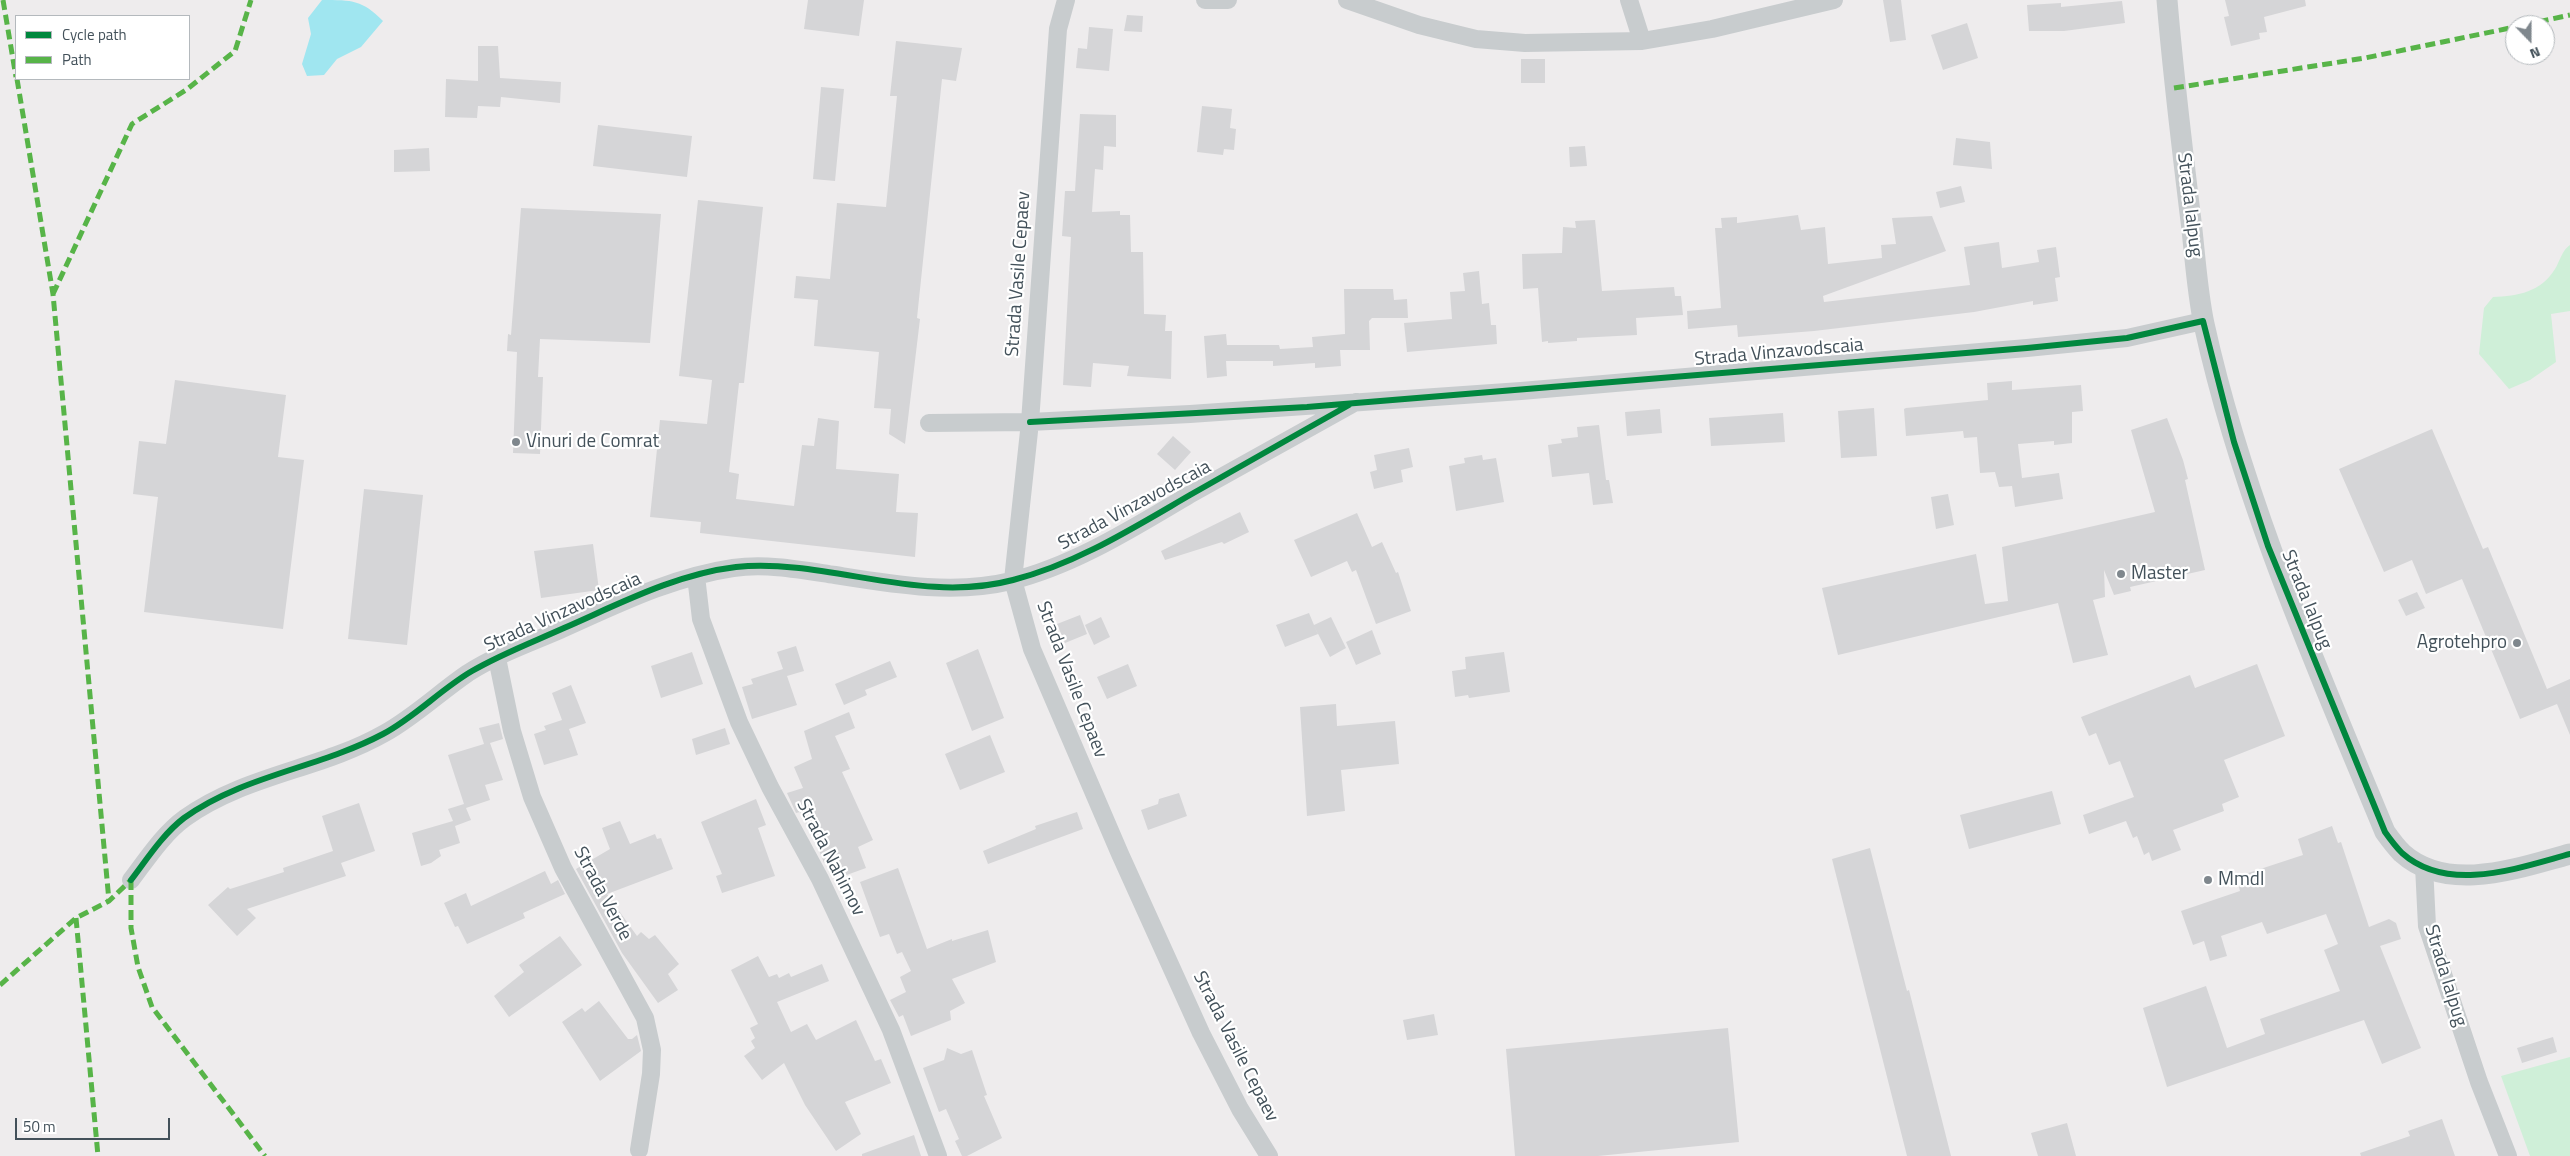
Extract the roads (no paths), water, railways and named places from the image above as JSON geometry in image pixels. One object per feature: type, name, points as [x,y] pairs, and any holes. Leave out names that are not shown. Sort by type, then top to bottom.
[{"type":"street","name":"Strada Vasile Cepaev","points":[[1066,0],[1058,29],[1030,422],[1013,580],[1032,649],[1124,863],[1201,1033],[1240,1109],[1269,1156]]},
{"type":"street","points":[[1205,0],[1228,0]]},
{"type":"street","points":[[1347,0],[1419,25],[1476,39],[1525,43],[1642,42],[1712,29],[1809,3],[1834,0]]},
{"type":"street","points":[[1629,0],[1642,42]]},
{"type":"street","name":"Strada Ialpug","points":[[2166,0],[2174,88],[2203,321],[2234,442],[2256,508],[2326,691],[2385,832],[2402,853],[2424,866],[2427,926],[2479,1082],[2508,1156]]},
{"type":"street","name":"Strada Vinzavodscaia","points":[[929,423],[1030,422],[1278,409],[1521,391],[2127,338],[2203,321]]},
{"type":"street","name":"Strada Vinzavodscaia","points":[[131,880],[155,848],[182,820],[219,797],[247,783],[348,751],[386,733],[470,672],[497,658],[634,597],[696,576],[736,567],[783,567],[877,582],[946,588],[983,586],[1013,580],[1059,564],[1120,535],[1356,402]]},
{"type":"street","name":"Strada Nahimov","points":[[696,576],[700,619],[739,722],[770,787],[820,879],[891,1030],[938,1156]]},
{"type":"street","name":"Strada Verde","points":[[497,658],[512,731],[532,797],[563,868],[645,1018],[652,1050],[651,1074],[639,1150]]},
{"type":"street","points":[[2424,866],[2442,873],[2477,875],[2510,870],[2570,854]]},
{"type":"water","points":[[322,0],[342,0],[363,5],[383,21],[361,47],[337,59],[324,75],[307,76],[302,64],[311,34],[308,18]]},
{"type":"place","name":"Vinuri de Comrat","points":[[516,442]]},
{"type":"place","name":"Master","points":[[2121,574]]},
{"type":"place","name":"Agrotehpro","points":[[2517,643]]},
{"type":"place","name":"Mmdl","points":[[2208,880]]}]
